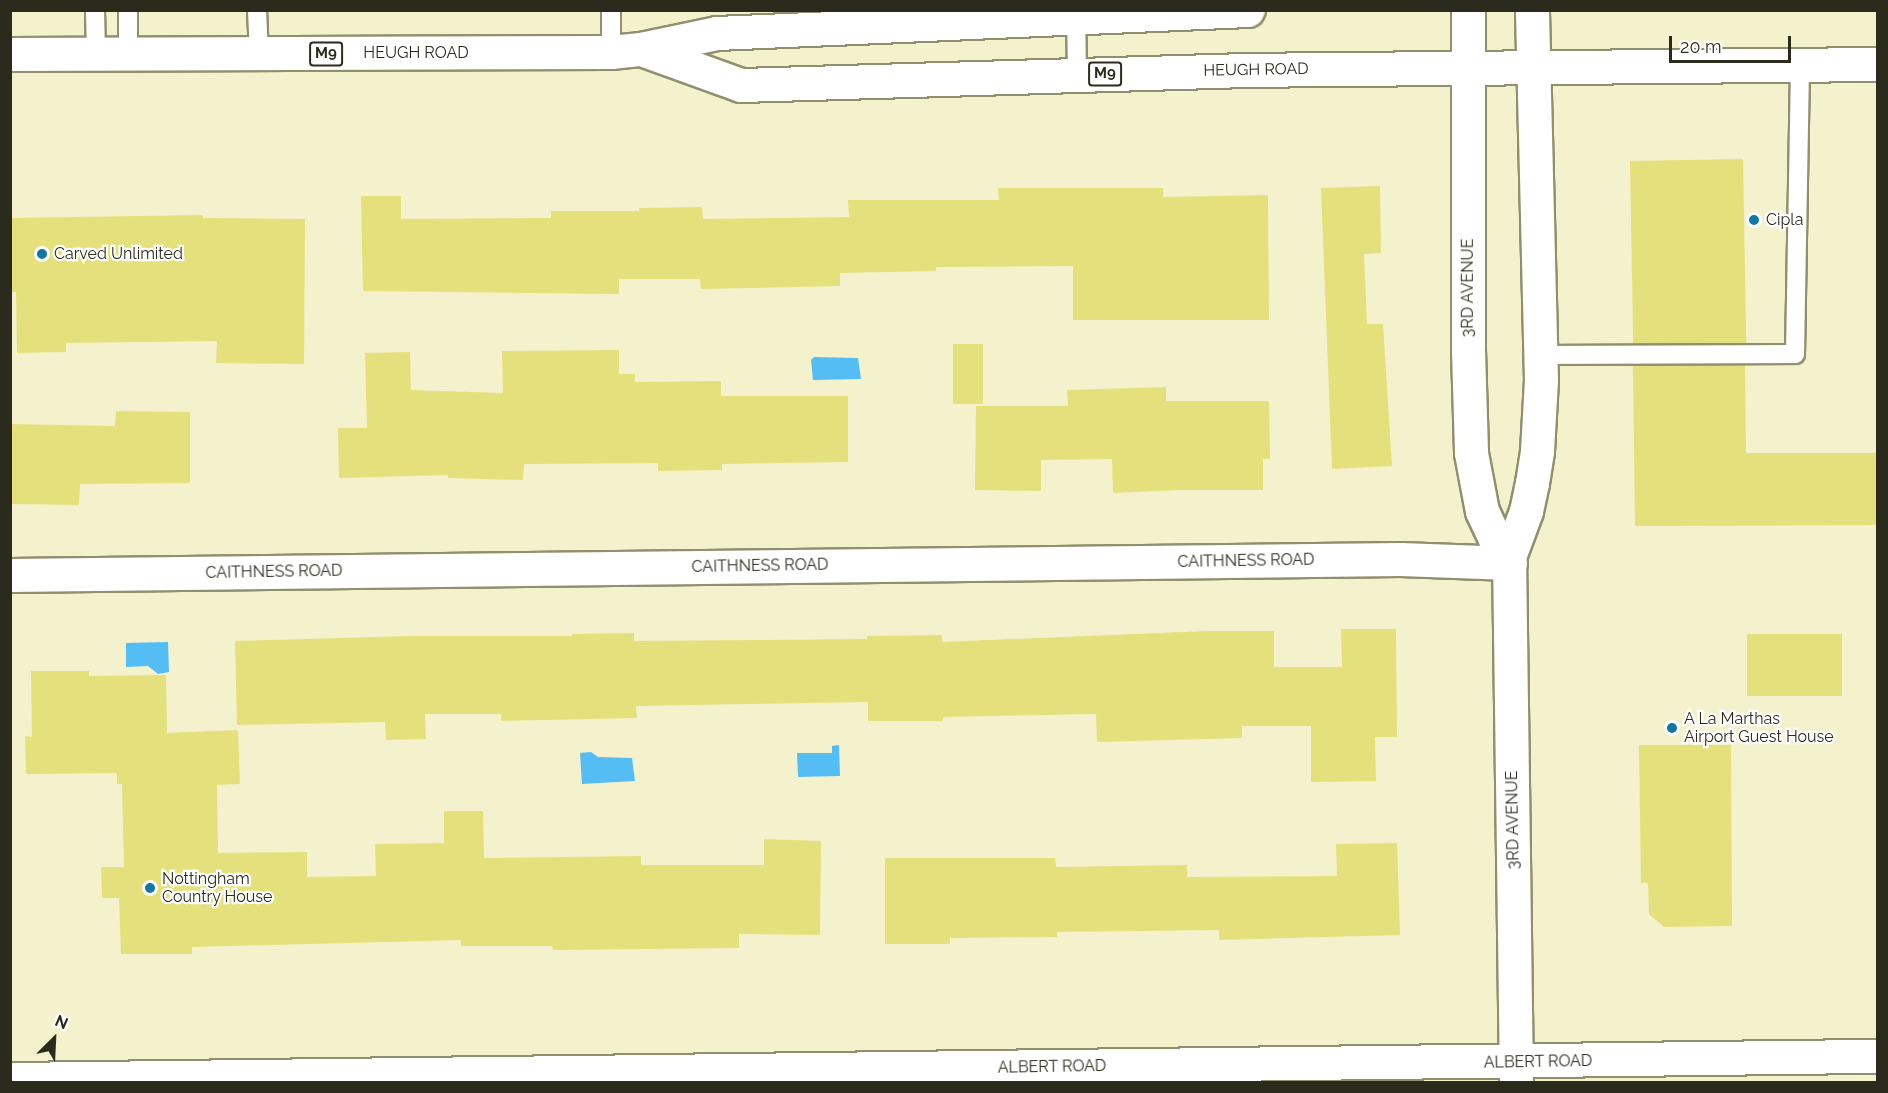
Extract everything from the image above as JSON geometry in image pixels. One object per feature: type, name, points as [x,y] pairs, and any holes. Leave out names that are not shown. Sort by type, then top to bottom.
[{"type":"street","name":"HEUGH ROAD","points":[[10,54],[626,50],[717,33],[1076,15],[1248,10]]},
{"type":"street","name":"3RD AVENUE","points":[[1468,10],[1468,350],[1471,453],[1482,511],[1495,539],[1509,560]]},
{"type":"street","name":"3RD AVENUE","points":[[1516,1072],[1509,560],[1526,511],[1536,462],[1541,355],[1532,10]]},
{"type":"street","name":"HEUGH ROAD","points":[[626,50],[741,85],[1077,74],[1468,66],[1878,64]]},
{"type":"street","name":"CAITHNESS ROAD","points":[[10,575],[1400,559],[1509,560]]},
{"type":"street","name":"ALBERT ROAD","points":[[10,1079],[1516,1072],[1878,1056]]},
{"type":"lane","points":[[95,10],[112,54]]},
{"type":"lane","points":[[112,54],[128,10]]},
{"type":"lane","points":[[257,10],[259,54]]},
{"type":"lane","points":[[611,10],[626,50]]},
{"type":"lane","points":[[1076,15],[1077,74]]},
{"type":"lane","points":[[1541,355],[1795,354],[1800,64]]},
{"type":"water","points":[[814,357],[858,358],[861,379],[813,380],[811,360]]},
{"type":"water","points":[[168,642],[169,672],[158,674],[148,666],[126,667],[126,643]]},
{"type":"water","points":[[839,745],[840,776],[798,777],[797,753],[832,753],[832,746]]},
{"type":"water","points":[[591,752],[598,757],[632,758],[635,781],[582,784],[580,753]]},
{"type":"building","points":[[1743,159],[1746,343],[1633,345],[1630,161]]},
{"type":"building","points":[[1380,186],[1381,253],[1364,254],[1367,324],[1383,324],[1392,466],[1332,469],[1321,188]]},
{"type":"building","points":[[998,188],[1163,188],[1163,197],[1268,195],[1269,320],[1073,320],[1073,266],[936,267],[936,271],[840,273],[840,286],[701,289],[700,279],[619,279],[619,294],[363,291],[361,196],[401,196],[401,219],[551,218],[551,211],[639,211],[639,208],[702,207],[703,219],[849,217],[848,200],[999,200]]},
{"type":"building","points":[[203,215],[203,218],[305,219],[304,364],[216,363],[217,341],[66,343],[66,352],[17,353],[16,292],[10,292],[10,218]]},
{"type":"building","points":[[953,344],[983,344],[983,404],[953,404]]},
{"type":"building","points":[[619,350],[619,374],[635,374],[635,382],[721,381],[721,396],[848,396],[848,462],[722,464],[722,470],[658,471],[658,463],[524,464],[523,480],[448,478],[448,475],[339,478],[338,428],[367,428],[365,353],[410,352],[411,390],[503,393],[502,351]]},
{"type":"building","points":[[1745,365],[1746,453],[1878,453],[1878,525],[1635,526],[1633,366]]},
{"type":"building","points":[[1166,387],[1166,401],[1269,401],[1270,459],[1263,459],[1263,490],[1113,493],[1112,459],[1041,460],[1041,491],[975,490],[976,406],[1068,406],[1067,390]]},
{"type":"building","points":[[116,411],[190,412],[190,483],[80,484],[79,505],[10,504],[10,424],[115,426]]},
{"type":"building","points":[[1341,629],[1396,629],[1397,737],[1375,737],[1376,781],[1311,782],[1311,726],[1242,726],[1242,738],[1097,742],[1096,714],[943,717],[943,721],[868,721],[868,702],[636,706],[637,718],[501,721],[501,714],[425,714],[426,739],[386,740],[385,722],[237,725],[235,641],[634,633],[634,641],[867,639],[867,636],[942,635],[942,642],[1207,631],[1274,631],[1274,667],[1342,667]]},
{"type":"building","points":[[1747,634],[1842,634],[1842,696],[1747,696]]},
{"type":"building","points":[[31,671],[89,671],[89,676],[166,675],[167,733],[238,730],[240,784],[217,785],[218,853],[307,852],[307,877],[376,876],[375,844],[444,843],[444,811],[483,811],[484,858],[641,856],[641,865],[764,865],[764,839],[821,841],[820,935],[739,934],[739,948],[553,950],[552,946],[461,946],[461,940],[192,947],[192,954],[121,954],[119,898],[102,898],[101,867],[124,867],[122,784],[117,784],[117,773],[26,774],[25,736],[32,737]]},
{"type":"building","points":[[1639,745],[1731,745],[1732,926],[1664,927],[1649,914],[1648,883],[1641,883]]},
{"type":"building","points":[[1397,843],[1400,935],[1219,940],[1219,930],[1057,932],[1057,937],[950,938],[950,944],[885,944],[885,858],[1055,858],[1056,867],[1187,865],[1187,877],[1337,876],[1336,844]]},
{"type":"place","name":"Cipla","points":[[1754,220]]},
{"type":"place","name":"Carved Unlimited","points":[[42,254]]},
{"type":"place","name":"A La Marthas Airport Guest House","points":[[1672,728]]},
{"type":"place","name":"Nottingham Country House","points":[[150,888]]}]
